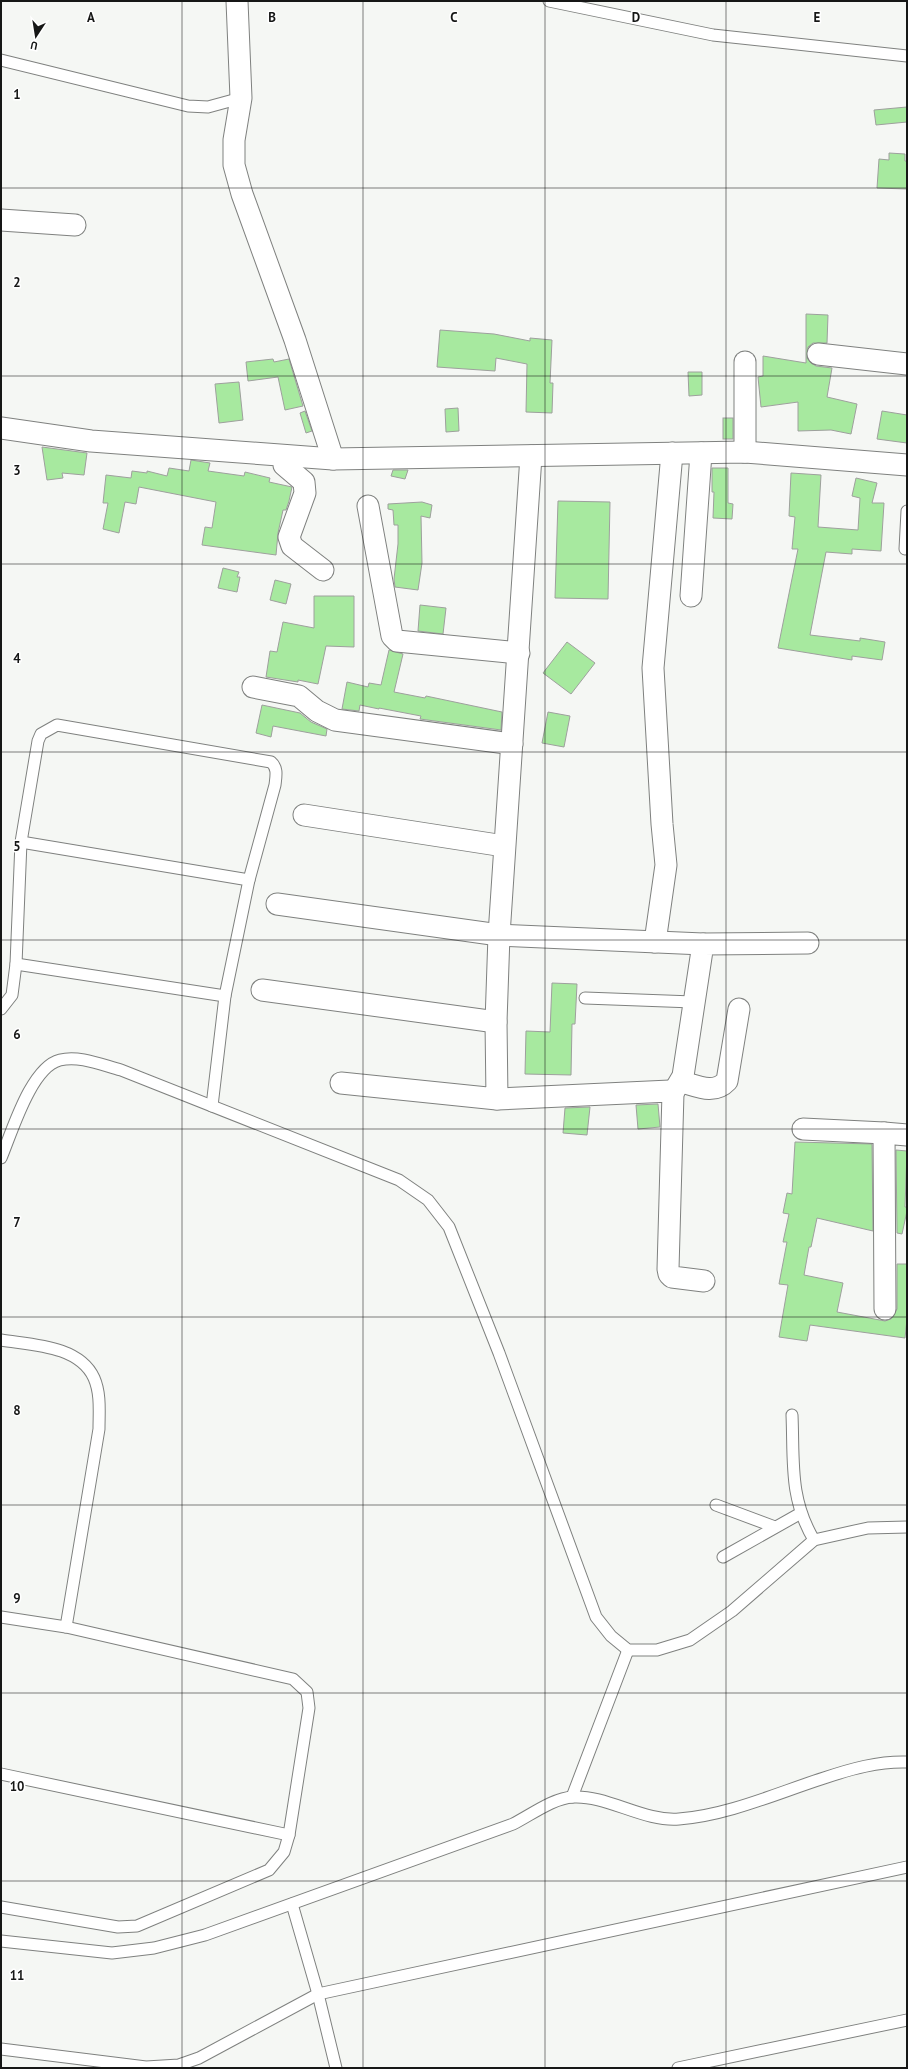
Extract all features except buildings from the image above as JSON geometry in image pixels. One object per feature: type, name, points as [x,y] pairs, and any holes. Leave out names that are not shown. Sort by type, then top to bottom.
[{"type":"street","points":[[237,1],[241,98],[234,140],[234,165],[242,194],[295,340],[333,459]]},
{"type":"street","points":[[1,220],[75,225]]},
{"type":"street","points":[[818,354],[907,364]]},
{"type":"street","points":[[745,362],[745,452]]},
{"type":"street","points":[[1,428],[91,440],[284,457],[333,459],[745,452],[907,465]]},
{"type":"street","points":[[655,942],[666,865],[662,824],[653,668],[672,453]]},
{"type":"street","points":[[691,596],[701,453]]},
{"type":"street","points":[[497,1099],[496,1022],[499,935],[531,456]]},
{"type":"street","points":[[284,457],[284,465],[304,482],[306,493],[289,537],[292,546],[323,570]]},
{"type":"street","points":[[368,506],[392,636],[397,641],[519,653]]},
{"type":"street","points":[[253,688],[299,696],[326,717],[340,721],[512,744]]},
{"type":"street","points":[[304,815],[504,846]]},
{"type":"street","points":[[277,904],[499,935],[703,944],[808,943]]},
{"type":"street","points":[[703,944],[694,1002],[677,1087],[668,1269],[669,1274],[672,1277],[704,1281]]},
{"type":"street","points":[[262,990],[496,1022]]},
{"type":"street","points":[[341,1083],[497,1099],[670,1091],[677,1087],[716,1089],[726,1081],[739,1010]]},
{"type":"street","points":[[803,1129],[907,1135]]},
{"type":"street","points":[[884,1133],[885,1309]]},
{"type":"lane","points":[[549,1],[712,35],[907,56]]},
{"type":"lane","points":[[1,60],[193,107],[208,107],[241,98]]},
{"type":"lane","points":[[905,549],[907,511]]},
{"type":"lane","points":[[1,1008],[12,995],[16,964],[21,842],[38,741],[41,734],[57,725],[271,762],[275,765],[275,784],[249,880],[224,996],[212,1106]]},
{"type":"lane","points":[[21,842],[249,880]]},
{"type":"lane","points":[[16,964],[224,996]]},
{"type":"lane","points":[[585,998],[694,1002]]},
{"type":"lane","points":[[1,1158],[26,1095],[40,1073],[59,1060],[81,1060],[121,1070],[400,1180],[428,1200],[449,1227],[499,1353],[596,1617],[611,1636],[628,1650],[657,1650],[690,1640],[732,1611],[814,1540],[868,1528],[907,1527]]},
{"type":"lane","points":[[1,1340],[55,1349],[79,1360],[93,1377],[99,1402],[99,1429],[66,1627]]},
{"type":"lane","points":[[792,1415],[796,1497],[801,1513],[814,1540]]},
{"type":"lane","points":[[716,1505],[775,1527]]},
{"type":"lane","points":[[723,1557],[801,1513]]},
{"type":"lane","points":[[1,1617],[66,1627],[293,1679],[307,1692],[309,1708],[284,1852],[269,1870],[137,1926],[118,1928],[1,1907]]},
{"type":"lane","points":[[572,1797],[628,1650]]},
{"type":"lane","points":[[1,1942],[112,1953],[154,1948],[205,1935],[292,1904],[513,1824],[556,1801],[572,1797],[586,1798],[655,1818],[678,1819],[719,1812],[868,1765],[907,1762]]},
{"type":"lane","points":[[1,1774],[288,1834]]},
{"type":"lane","points":[[1,2049],[146,2067],[179,2065],[199,2058],[318,1994],[907,1867]]},
{"type":"lane","points":[[292,1904],[318,1994],[336,2068]]},
{"type":"lane","points":[[678,2068],[907,2020]]}]
